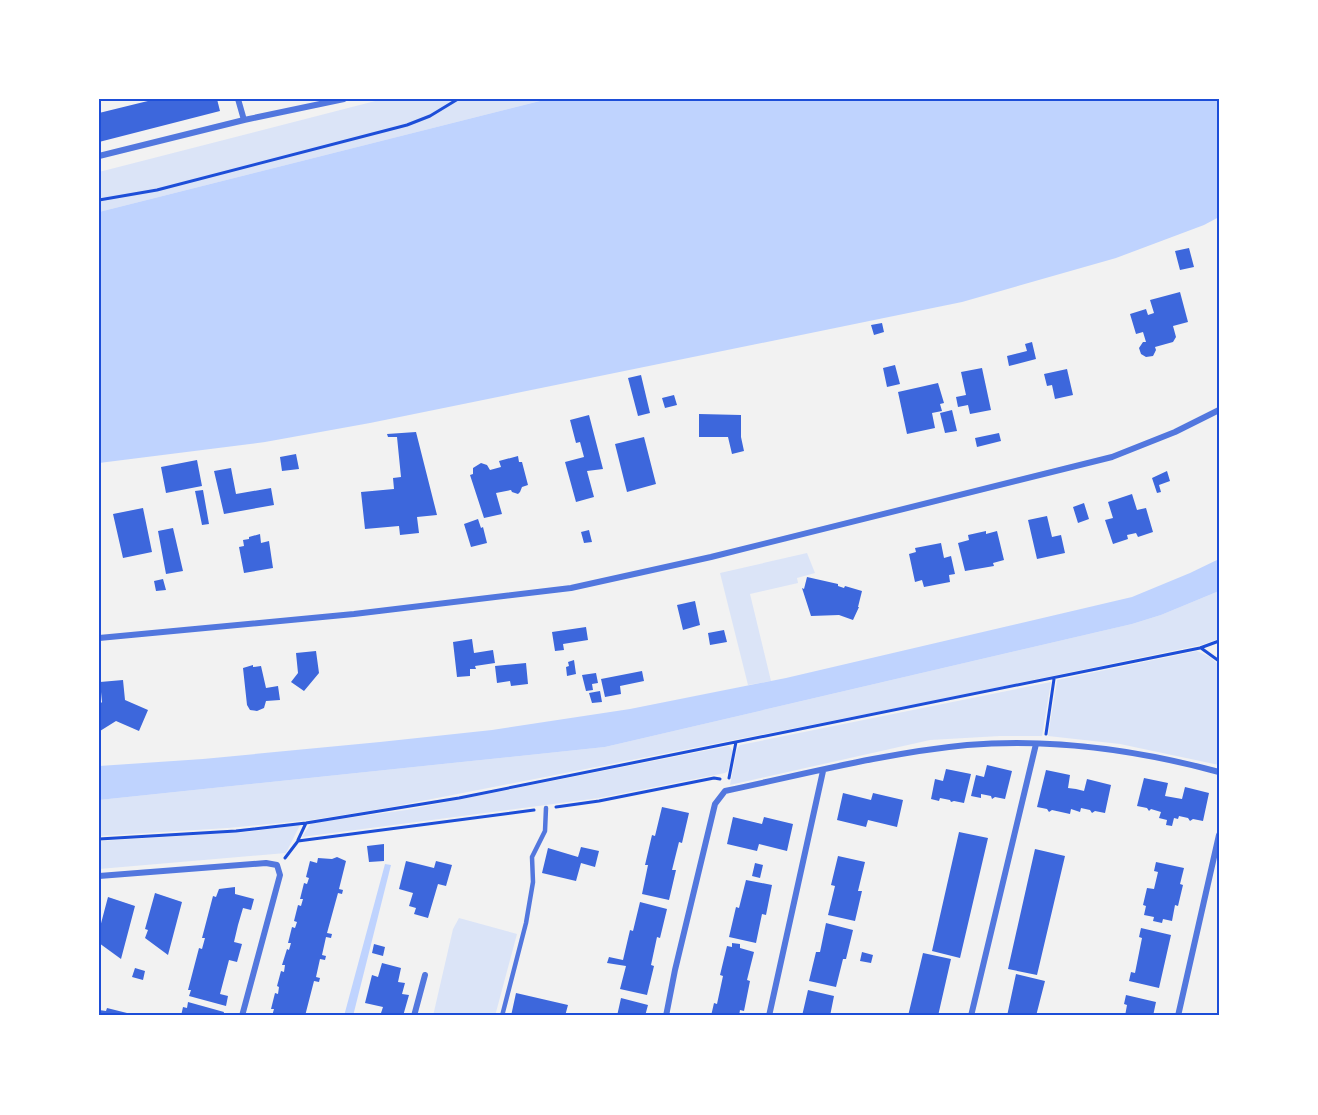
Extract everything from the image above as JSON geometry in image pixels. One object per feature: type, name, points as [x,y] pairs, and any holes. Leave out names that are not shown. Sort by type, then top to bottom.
[{"type":"street","points":[[238,99],[244,120]]},
{"type":"street","points":[[99,156],[244,120],[344,99]]},
{"type":"street","points":[[99,638],[354,614],[571,588],[711,557],[1112,457],[1175,432],[1219,410]]},
{"type":"street","points":[[971,1016],[1036,744]]},
{"type":"street","points":[[666,1016],[715,804],[725,788],[914,752],[968,745],[1036,744],[1133,754],[1219,772]]},
{"type":"street","points":[[769,1016],[823,771]]},
{"type":"street","points":[[1178,1016],[1219,835]]},
{"type":"street","points":[[99,876],[266,863],[277,865],[280,875],[242,1016]]},
{"type":"street","points":[[414,1016],[424,975]]},
{"type":"lane","points":[[502,1016],[526,923],[533,882],[532,857],[545,831],[546,808]]},
{"type":"path","points":[[99,200],[157,190],[407,125],[430,116],[458,99]]},
{"type":"path","points":[[99,839],[236,831],[306,823],[459,798],[1054,679],[1200,648],[1219,641]]},
{"type":"path","points":[[1200,648],[1219,661]]},
{"type":"path","points":[[1036,744],[1046,736],[1054,679]]},
{"type":"path","points":[[725,788],[730,776],[736,742]]},
{"type":"path","points":[[297,841],[599,801],[714,778],[722,780],[725,788]]},
{"type":"path","points":[[277,865],[290,853],[306,823]]},
{"type":"shaded area","points":[[383,99],[548,99],[99,212],[99,172]]},
{"type":"shaded area","points":[[807,553],[815,573],[797,578],[798,583],[750,594],[771,681],[748,685],[720,573]]},
{"type":"shaded area","points":[[1219,591],[1219,639],[1201,645],[923,703],[386,808],[311,820],[99,836],[99,800],[605,747],[1132,624],[1161,615]]},
{"type":"shaded area","points":[[1197,651],[1210,657],[1219,665],[1219,765],[1120,744],[1048,736],[1057,680]]},
{"type":"shaded area","points":[[1051,682],[1042,736],[930,740],[730,785],[737,749],[740,745]]},
{"type":"shaded area","points":[[729,746],[733,751],[728,771],[725,773],[599,798],[302,837],[311,823],[406,810]]},
{"type":"shaded area","points":[[300,825],[286,853],[99,869],[99,841],[247,832]]},
{"type":"shaded area","points":[[459,918],[517,934],[495,1016],[433,1016],[453,929]]},
{"type":"water","points":[[548,99],[1219,99],[1219,217],[1204,225],[1116,258],[962,302],[370,423],[265,442],[99,463],[99,212]]},
{"type":"water","points":[[1219,559],[1219,591],[1161,615],[1132,624],[605,747],[99,800],[99,766],[203,759],[492,730],[630,709],[786,678],[1132,597]]},
{"type":"water","points":[[385,864],[391,865],[353,1016],[344,1016]]},
{"type":"building","points":[[156,99],[217,99],[220,111],[99,142],[99,113]]},
{"type":"building","points":[[1189,248],[1194,267],[1180,270],[1175,251]]},
{"type":"building","points":[[1180,292],[1188,322],[1173,326],[1176,337],[1173,342],[1155,347],[1153,356],[1146,357],[1141,354],[1139,348],[1143,342],[1146,342],[1143,332],[1136,334],[1130,314],[1146,309],[1148,315],[1154,313],[1150,300]]},
{"type":"building","points":[[882,323],[884,332],[874,335],[871,325]]},
{"type":"building","points":[[1032,342],[1036,359],[1009,366],[1007,356],[1027,351],[1025,344]]},
{"type":"building","points":[[895,365],[900,384],[887,387],[883,368]]},
{"type":"building","points":[[982,368],[991,410],[970,414],[968,405],[958,407],[956,397],[966,395],[961,372]]},
{"type":"building","points":[[1067,369],[1073,395],[1055,399],[1052,385],[1047,386],[1044,374]]},
{"type":"building","points":[[641,375],[650,413],[638,416],[628,378]]},
{"type":"building","points":[[938,383],[944,403],[940,404],[942,411],[932,413],[935,428],[907,434],[898,392]]},
{"type":"building","points":[[674,395],[677,405],[665,408],[662,398]]},
{"type":"building","points":[[952,410],[957,431],[945,433],[940,413]]},
{"type":"building","points":[[699,414],[741,415],[741,437],[744,451],[732,454],[728,437],[699,437]]},
{"type":"building","points":[[589,415],[603,469],[587,471],[594,497],[576,502],[565,462],[584,457],[580,442],[576,443],[570,420]]},
{"type":"building","points":[[416,432],[437,515],[417,517],[419,533],[400,535],[399,526],[365,529],[361,492],[394,489],[393,478],[401,477],[397,437],[388,437],[387,434]]},
{"type":"building","points":[[999,433],[1001,441],[977,447],[975,438]]},
{"type":"building","points":[[644,437],[656,484],[627,492],[615,444]]},
{"type":"building","points":[[296,454],[299,469],[282,471],[280,457]]},
{"type":"building","points":[[518,456],[519,462],[522,462],[528,485],[522,487],[518,494],[511,490],[496,493],[502,514],[484,518],[470,475],[473,474],[473,468],[481,463],[487,465],[490,470],[501,467],[499,461]]},
{"type":"building","points":[[197,460],[202,486],[166,493],[161,467]]},
{"type":"building","points":[[231,468],[236,494],[271,488],[274,505],[224,514],[214,471]]},
{"type":"building","points":[[1167,471],[1170,481],[1159,485],[1161,492],[1157,493],[1152,478]]},
{"type":"building","points":[[203,490],[209,524],[202,525],[195,491]]},
{"type":"building","points":[[1132,494],[1137,510],[1146,508],[1153,532],[1138,537],[1136,533],[1127,535],[1128,539],[1113,544],[1105,520],[1113,518],[1108,502]]},
{"type":"building","points":[[1084,503],[1089,519],[1078,523],[1073,507]]},
{"type":"building","points":[[143,508],[152,552],[123,558],[113,514]]},
{"type":"building","points":[[1047,516],[1052,537],[1061,535],[1065,553],[1037,559],[1028,520]]},
{"type":"building","points":[[478,519],[481,528],[483,527],[487,543],[471,547],[464,524]]},
{"type":"building","points":[[173,528],[183,571],[166,574],[158,531]]},
{"type":"building","points":[[589,530],[592,542],[584,543],[581,532]]},
{"type":"building","points":[[986,531],[986,534],[997,531],[1004,560],[993,563],[994,566],[965,571],[958,543],[969,540],[968,535]]},
{"type":"building","points":[[260,534],[261,543],[269,541],[273,568],[244,573],[239,547],[244,546],[243,540]]},
{"type":"building","points":[[941,543],[944,558],[951,556],[955,574],[949,575],[950,582],[924,587],[922,580],[915,582],[909,554],[916,552],[915,548]]},
{"type":"building","points":[[807,577],[862,591],[859,607],[853,620],[839,615],[811,616],[802,588],[804,589]]},
{"type":"building","points":[[163,579],[166,590],[156,591],[154,581]]},
{"type":"building","points":[[695,601],[700,625],[683,630],[677,605]]},
{"type":"building","points":[[586,627],[588,640],[563,644],[564,650],[555,651],[552,632]]},
{"type":"building","points":[[724,630],[727,642],[710,645],[708,633]]},
{"type":"building","points":[[472,639],[474,653],[493,650],[495,663],[475,666],[476,669],[470,669],[470,676],[457,677],[453,642]]},
{"type":"building","points":[[316,651],[319,673],[304,691],[291,682],[298,673],[296,653]]},
{"type":"building","points":[[574,660],[576,674],[567,676],[568,662]]},
{"type":"building","points":[[526,663],[528,684],[511,686],[510,681],[497,683],[495,666]]},
{"type":"building","points":[[253,665],[253,667],[261,666],[266,688],[278,686],[280,700],[266,701],[264,708],[257,711],[250,710],[247,705],[243,668]]},
{"type":"building","points":[[642,671],[644,681],[620,686],[621,694],[605,697],[601,679]]},
{"type":"building","points":[[596,673],[598,683],[592,684],[593,690],[586,691],[582,675]]},
{"type":"building","points":[[123,680],[125,700],[148,710],[139,731],[116,721],[100,731],[99,705],[102,702],[100,682]]},
{"type":"building","points":[[600,691],[602,702],[592,703],[589,693]]},
{"type":"building","points":[[987,765],[1012,771],[1005,799],[995,797],[992,799],[991,796],[981,794],[981,798],[971,796],[976,775],[984,777]]},
{"type":"building","points":[[946,769],[971,774],[964,803],[940,798],[939,801],[931,799],[935,779],[943,781]]},
{"type":"building","points":[[1046,770],[1070,775],[1068,788],[1084,791],[1087,779],[1111,785],[1105,813],[1095,811],[1092,813],[1090,810],[1081,808],[1080,812],[1071,809],[1070,814],[1052,810],[1049,812],[1047,809],[1037,807]]},
{"type":"building","points":[[1144,778],[1168,783],[1165,796],[1182,799],[1185,787],[1209,793],[1203,821],[1193,819],[1190,821],[1188,818],[1179,816],[1178,819],[1174,818],[1172,826],[1166,825],[1167,820],[1159,818],[1161,812],[1151,809],[1149,811],[1147,808],[1137,806]]},
{"type":"building","points":[[843,793],[871,800],[873,793],[903,800],[897,827],[868,820],[866,827],[837,820]]},
{"type":"building","points":[[662,807],[689,813],[682,843],[679,842],[672,870],[676,870],[669,900],[642,894],[648,865],[645,865]]},
{"type":"building","points":[[733,817],[762,824],[764,817],[793,824],[787,851],[759,844],[757,851],[727,844]]},
{"type":"building","points":[[959,832],[988,838],[960,958],[932,951]]},
{"type":"building","points":[[384,844],[384,861],[369,862],[367,846]]},
{"type":"building","points":[[581,847],[599,851],[595,867],[581,863],[576,881],[542,873],[548,848],[578,857]]},
{"type":"building","points":[[1035,849],[1065,856],[1037,975],[1008,969]]},
{"type":"building","points":[[838,856],[865,862],[858,891],[862,891],[855,921],[828,915],[835,886],[831,885]]},
{"type":"building","points":[[337,857],[346,861],[339,889],[343,890],[342,894],[338,893],[327,933],[332,934],[331,938],[326,937],[322,955],[326,956],[325,960],[320,959],[316,977],[320,978],[319,982],[314,981],[305,1016],[272,1016],[274,1009],[271,1009],[275,993],[278,994],[279,987],[277,986],[281,971],[284,972],[285,965],[282,965],[291,943],[288,943],[292,927],[295,928],[297,922],[294,921],[298,905],[301,906],[303,899],[300,899],[304,883],[307,884],[309,878],[306,877],[310,861],[317,863],[318,858]]},
{"type":"building","points":[[406,861],[434,868],[436,861],[452,865],[446,886],[438,884],[428,918],[414,914],[416,908],[409,906],[413,893],[399,889]]},
{"type":"building","points":[[1156,862],[1184,868],[1180,884],[1183,885],[1178,906],[1175,905],[1172,921],[1163,919],[1162,923],[1153,921],[1154,917],[1144,915],[1146,906],[1143,905],[1147,888],[1154,889],[1158,872],[1154,871]]},
{"type":"building","points":[[755,863],[763,865],[760,878],[752,876]]},
{"type":"building","points":[[746,880],[772,885],[766,915],[762,914],[756,943],[729,937],[736,907],[739,908]]},
{"type":"building","points":[[235,887],[235,894],[254,899],[251,910],[243,908],[238,925],[234,942],[242,944],[237,962],[229,960],[220,994],[228,996],[226,1006],[189,996],[191,990],[188,990],[199,948],[202,949],[205,938],[202,938],[213,896],[216,897],[219,889]]},
{"type":"building","points":[[155,893],[182,902],[168,955],[145,938],[148,930],[145,929]]},
{"type":"building","points":[[108,897],[135,906],[121,959],[99,943],[99,931]]},
{"type":"building","points":[[640,902],[667,909],[660,938],[657,937],[651,965],[654,966],[647,995],[620,989],[626,966],[607,963],[609,957],[623,960]]},
{"type":"building","points":[[826,923],[853,930],[836,987],[809,981],[816,952],[820,952]]},
{"type":"building","points":[[1141,928],[1171,935],[1159,988],[1129,981],[1131,972],[1135,973],[1142,938],[1139,937]]},
{"type":"building","points":[[732,943],[740,944],[740,948],[754,952],[747,980],[750,981],[744,1011],[740,1010],[739,1016],[711,1016],[714,1003],[717,1004],[723,976],[720,975],[727,946],[732,947]]},
{"type":"building","points":[[374,944],[385,947],[383,956],[372,953]]},
{"type":"building","points":[[862,952],[873,955],[871,963],[860,961]]},
{"type":"building","points":[[923,953],[951,959],[938,1016],[908,1016]]},
{"type":"building","points":[[382,963],[401,968],[398,982],[405,983],[402,994],[409,995],[403,1016],[380,1016],[383,1007],[365,1003],[372,975],[378,977]]},
{"type":"building","points":[[135,968],[145,971],[143,980],[132,977]]},
{"type":"building","points":[[1016,974],[1045,981],[1036,1016],[1007,1016]]},
{"type":"building","points":[[808,990],[834,996],[830,1016],[802,1016]]},
{"type":"building","points":[[516,993],[568,1005],[565,1016],[511,1016]]},
{"type":"building","points":[[1126,995],[1156,1002],[1153,1016],[1125,1016]]},
{"type":"building","points":[[621,998],[648,1005],[645,1016],[617,1016]]},
{"type":"building","points":[[188,1002],[224,1012],[223,1016],[181,1016],[183,1007],[187,1008]]},
{"type":"building","points":[[107,1008],[135,1016],[99,1016],[99,1010],[106,1011]]}]
